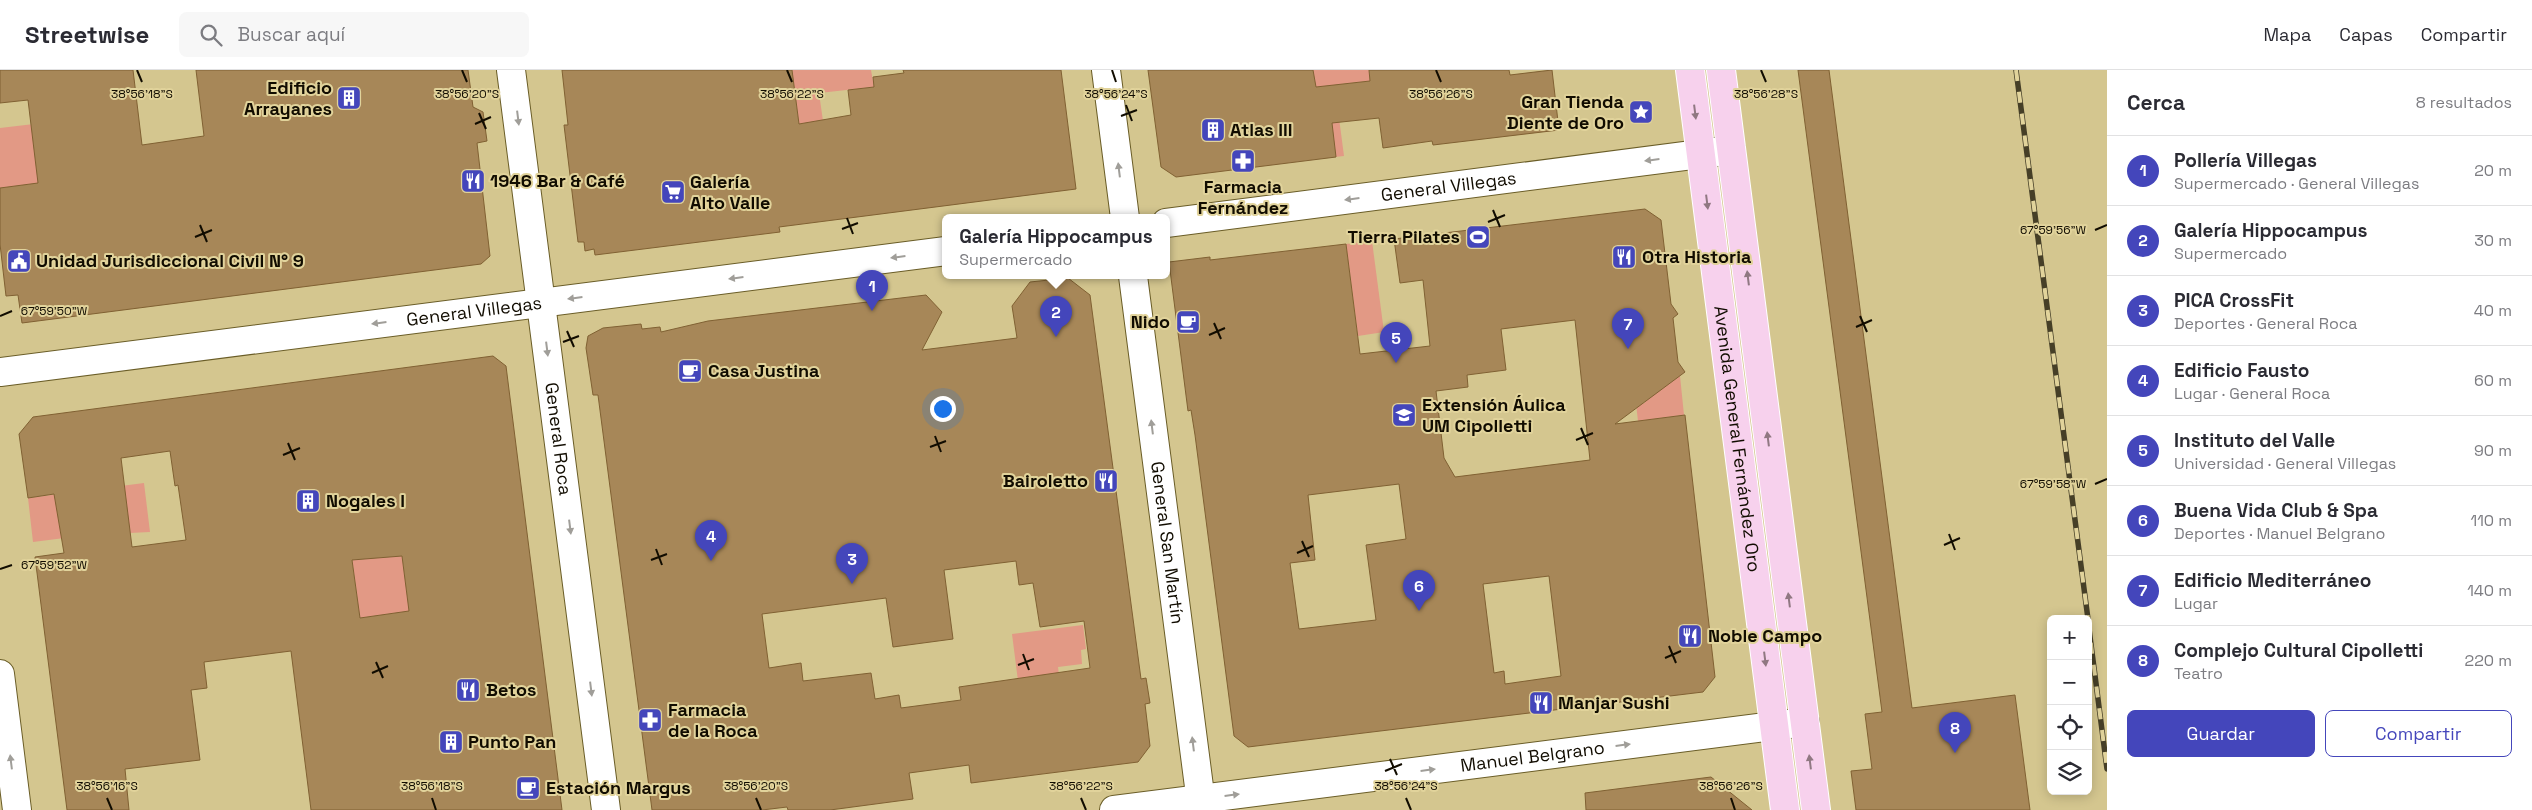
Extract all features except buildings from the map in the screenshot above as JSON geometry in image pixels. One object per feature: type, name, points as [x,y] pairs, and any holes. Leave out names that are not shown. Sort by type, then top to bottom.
[{"type":"main road","name":"Avenida General Fernández Oro","points":[[1690,70],[1785,810]]},
{"type":"main road","name":"Avenida General Fernández Oro","points":[[1721,70],[1816,810]]},
{"type":"street","name":"General Roca","points":[[511,70],[606,810]]},
{"type":"street","points":[[1106,70],[1124,214]]},
{"type":"street","name":"General Villegas","points":[[1170,222],[1731,150]]},
{"type":"street","name":"General Villegas","points":[[0,372],[942,252]]},
{"type":"street","name":"General San Martín","points":[[1132,279],[1201,804]]},
{"type":"street","points":[[0,674],[17,810]]},
{"type":"street","name":"Manuel Belgrano","points":[[1114,810],[1201,804],[1805,722]]},
{"type":"shaded area","points":[[792,70],[871,70],[874,87],[819,93],[823,121],[799,124]]},
{"type":"shaded area","points":[[1313,70],[1369,70],[1370,81],[1342,84],[1336,95],[1344,156],[1325,158]]},
{"type":"shaded area","points":[[110,115],[76,179],[0,188],[0,128]]},
{"type":"shaded area","points":[[1372,241],[1384,332],[1358,336],[1346,244]]},
{"type":"shaded area","points":[[1680,376],[1684,415],[1638,421],[1636,404],[1645,403],[1642,380]]},
{"type":"shaded area","points":[[144,483],[150,532],[88,535],[33,542],[28,498]]},
{"type":"shaded area","points":[[345,506],[402,556],[407,593],[465,604],[360,618]]},
{"type":"shaded area","points":[[1083,625],[1086,649],[1081,650],[1082,664],[1058,667],[1059,675],[1018,681],[1012,634]]},
{"type":"railway","points":[[2016,70],[2087,615]]},
{"type":"railway","points":[[2092,652],[2107,769]]},
{"type":"place","name":"Edificio Arrayanes","points":[[349,98]]},
{"type":"place","name":"Gran Tienda Diente de Oro","points":[[1641,112]]},
{"type":"place","name":"Atlas III","points":[[1213,130]]},
{"type":"place","name":"Farmacia Fernández","points":[[1243,161]]},
{"type":"place","name":"1946 Bar & Café","points":[[473,181]]},
{"type":"place","name":"Galería Alto Valle","points":[[673,192]]},
{"type":"place","name":"Tierra Pilates","points":[[1478,237]]},
{"type":"place","name":"Otra Historia","points":[[1624,257]]},
{"type":"place","name":"Unidad Jurisdiccional Civil N° 9","points":[[19,261]]},
{"type":"place","name":"Pollería Villegas","points":[[872,311]]},
{"type":"place","name":"Nido","points":[[1188,322]]},
{"type":"place","name":"Galería Hippocampus","points":[[1056,337]]},
{"type":"place","name":"Edificio Mediterráneo","points":[[1628,349]]},
{"type":"place","name":"Instituto del Valle","points":[[1396,363]]},
{"type":"place","name":"Casa Justina","points":[[690,371]]},
{"type":"place","name":"Extensión Áulica UM Cipolletti","points":[[1404,415]]},
{"type":"place","name":"Bairoletto","points":[[1106,481]]},
{"type":"place","name":"Nogales I","points":[[308,501]]},
{"type":"place","name":"Edificio Fausto","points":[[711,561]]},
{"type":"place","name":"PICA CrossFit","points":[[852,584]]},
{"type":"place","name":"Buena Vida Club & Spa","points":[[1419,611]]},
{"type":"place","name":"Noble Campo","points":[[1690,636]]},
{"type":"place","name":"Betos","points":[[468,690]]},
{"type":"place","name":"Manjar Sushi","points":[[1541,703]]},
{"type":"place","name":"Farmacia de la Roca","points":[[650,720]]},
{"type":"place","name":"Punto Pan","points":[[451,742]]},
{"type":"place","name":"Complejo Cultural Cipolletti","points":[[1955,753]]},
{"type":"place","name":"Estación Margus","points":[[528,788]]}]
